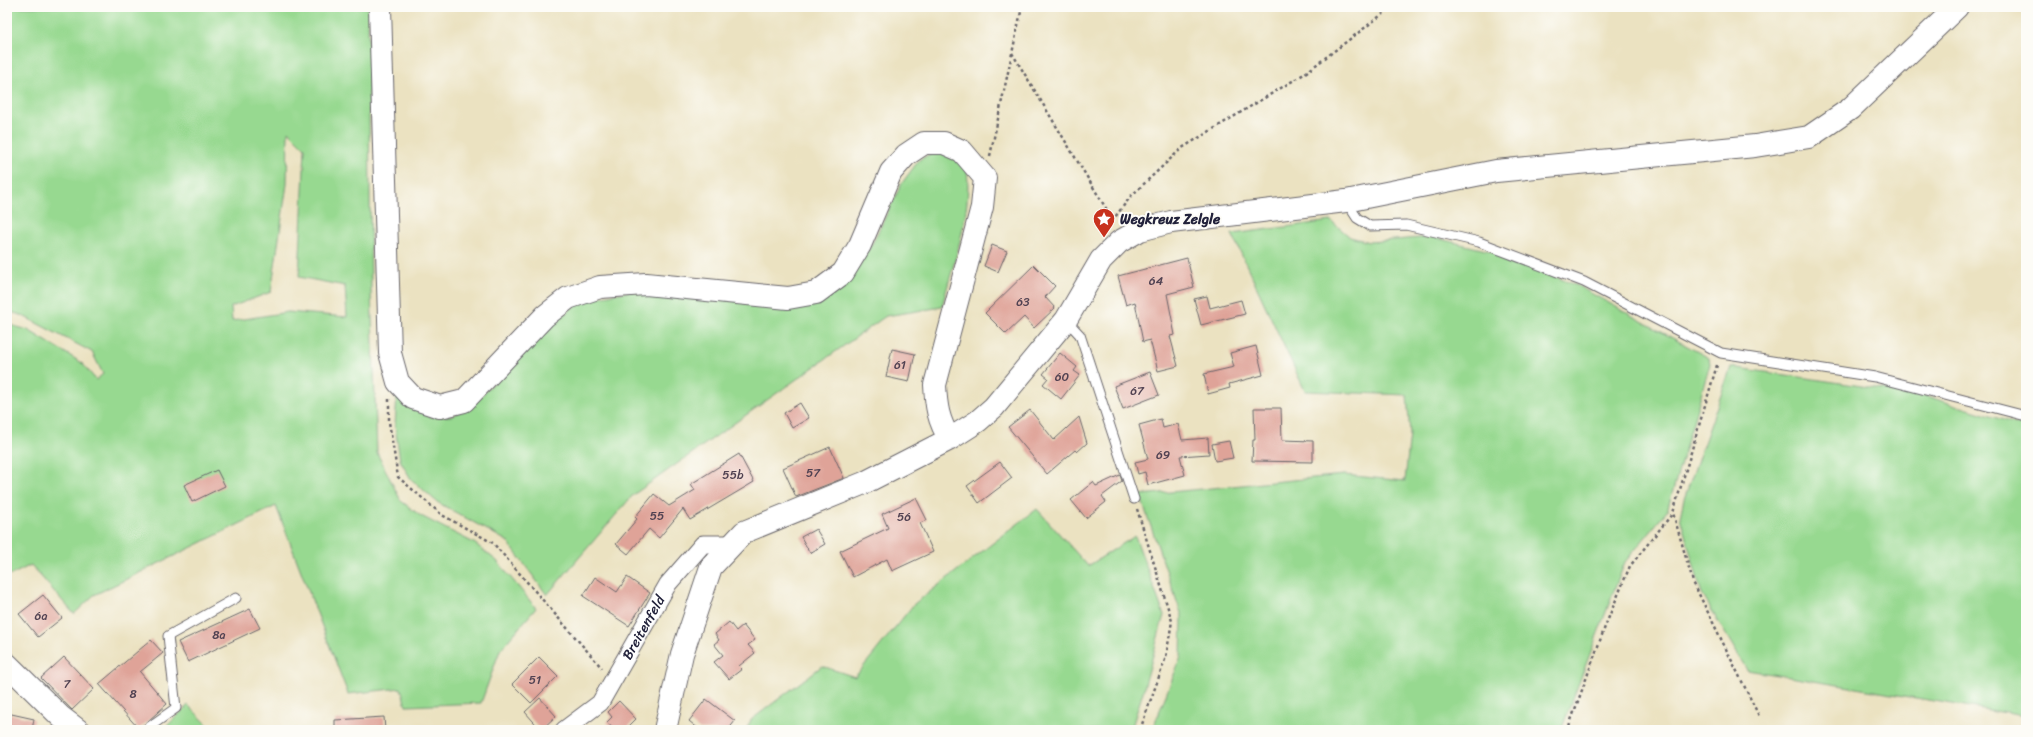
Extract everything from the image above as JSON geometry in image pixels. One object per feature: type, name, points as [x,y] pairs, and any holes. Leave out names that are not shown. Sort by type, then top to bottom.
[{"type":"street","points":[[380,7],[390,353],[398,382],[414,398],[440,406],[464,400],[545,316],[568,298],[600,287],[646,284],[788,298],[816,293],[843,273],[860,245],[891,172],[906,155],[924,143],[944,143],[962,151],[985,178],[982,207],[935,385],[936,406],[942,427],[950,439]]},
{"type":"street","points":[[666,730],[682,654],[711,567],[732,544],[744,532],[864,483],[950,439],[978,421],[994,407],[1066,320],[1101,260],[1119,242],[1140,230],[1171,222],[1346,201],[1496,171],[1755,146],[1809,137],[1850,109],[1957,7]]},
{"type":"street","name":"Breitenfeld","points":[[564,730],[600,703],[668,584],[703,544],[732,544]]},
{"type":"street","points":[[7,664],[65,724],[78,730]]},
{"type":"lane","points":[[1346,201],[1357,218],[1370,226],[1406,225],[1479,242],[1584,282],[1721,353],[1875,377],[2026,416]]},
{"type":"lane","points":[[1066,320],[1080,335],[1134,499]]},
{"type":"lane","points":[[145,730],[176,708],[168,636],[236,598]]},
{"type":"path","points":[[985,178],[1022,7]]},
{"type":"path","points":[[1112,221],[1130,196],[1182,148],[1304,74],[1392,7]]},
{"type":"path","points":[[1012,53],[1110,215],[1119,242]]},
{"type":"path","points":[[1569,726],[1606,624],[1630,566],[1673,513],[1721,353]]},
{"type":"path","points":[[390,391],[389,422],[398,477],[442,515],[493,543],[613,680]]},
{"type":"path","points":[[1134,499],[1172,622],[1166,657],[1140,730]]},
{"type":"path","points":[[1673,513],[1693,582],[1759,716]]},
{"type":"green space","points":[[7,7],[368,7],[371,291],[377,453],[401,501],[421,516],[474,543],[497,561],[536,608],[500,650],[481,703],[406,706],[401,688],[348,694],[276,506],[94,595],[74,614],[31,565],[11,575],[7,570],[7,324],[28,330],[82,363],[96,380],[103,374],[92,352],[21,315],[7,311]],"holes":[[[288,131],[305,148],[299,277],[345,286],[347,317],[288,312],[232,321],[231,307],[271,292],[287,184]]]},
{"type":"green space","points":[[934,152],[947,152],[967,169],[968,187],[964,222],[942,307],[886,316],[633,495],[547,595],[507,541],[437,502],[411,479],[400,460],[395,426],[397,395],[430,417],[452,416],[476,401],[550,325],[576,305],[597,297],[631,291],[794,306],[813,306],[837,292],[852,277],[873,242],[902,183],[919,160]]},
{"type":"green space","points":[[1331,221],[1350,237],[1369,242],[1432,237],[1494,252],[1578,286],[1709,358],[1710,364],[1667,511],[1625,562],[1561,730],[1152,730],[1181,657],[1182,616],[1140,495],[1344,475],[1405,481],[1410,434],[1407,395],[1305,391],[1232,234]]},
{"type":"green space","points":[[1731,367],[1923,395],[2026,427],[2025,716],[1747,670],[1702,594],[1680,517],[1684,499]]},
{"type":"green space","points":[[1037,509],[1088,566],[1135,536],[1164,615],[1131,730],[746,730],[751,720],[822,666],[855,677],[914,604]]},
{"type":"green space","points":[[188,705],[213,730],[163,730]]},
{"type":"building","points":[[992,245],[1007,251],[998,272],[984,266]]},
{"type":"building","points":[[1187,258],[1194,287],[1167,294],[1175,335],[1170,336],[1178,366],[1158,371],[1150,340],[1143,342],[1135,302],[1126,305],[1118,276]]},
{"type":"building","points":[[1034,265],[1055,286],[1045,297],[1055,308],[1034,328],[1024,317],[1006,334],[985,313]]},
{"type":"building","points":[[1207,296],[1210,308],[1241,300],[1245,314],[1201,325],[1194,299]]},
{"type":"building","points":[[1256,346],[1263,375],[1229,384],[1230,388],[1208,394],[1204,374],[1234,367],[1230,353]]},
{"type":"building","points":[[892,349],[915,354],[909,382],[886,377]]},
{"type":"building","points":[[1060,353],[1077,367],[1074,371],[1080,375],[1061,399],[1043,384],[1048,378],[1043,374]]},
{"type":"building","points":[[1150,372],[1159,395],[1123,409],[1114,386]]},
{"type":"building","points":[[800,403],[809,418],[792,428],[784,413]]},
{"type":"building","points":[[1254,408],[1281,408],[1282,440],[1313,441],[1313,462],[1252,461],[1253,440],[1255,440]]},
{"type":"building","points":[[1030,410],[1054,440],[1079,417],[1087,443],[1077,452],[1075,450],[1047,474],[1008,427]]},
{"type":"building","points":[[1161,419],[1163,428],[1178,424],[1182,440],[1208,438],[1209,454],[1180,456],[1185,475],[1148,485],[1145,472],[1138,474],[1135,462],[1148,459],[1139,425]]},
{"type":"building","points":[[1229,441],[1233,458],[1215,461],[1212,444]]},
{"type":"building","points":[[830,447],[844,478],[796,497],[783,468]]},
{"type":"building","points":[[739,454],[754,482],[690,520],[683,509],[659,538],[649,529],[628,554],[616,544],[637,519],[635,517],[654,494],[669,506],[695,490],[691,484]]},
{"type":"building","points":[[1000,462],[1012,478],[979,503],[967,486]]},
{"type":"building","points":[[217,470],[225,486],[192,502],[184,485]]},
{"type":"building","points":[[1120,475],[1122,481],[1102,496],[1106,502],[1086,518],[1071,500],[1093,482],[1096,486]]},
{"type":"building","points":[[916,498],[927,520],[920,523],[933,552],[892,571],[887,559],[853,577],[840,551],[888,528],[882,514]]},
{"type":"building","points":[[816,529],[825,544],[810,553],[801,537]]},
{"type":"building","points":[[595,577],[617,592],[627,577],[650,593],[629,626],[583,596]]},
{"type":"building","points":[[43,595],[62,618],[38,637],[19,614]]},
{"type":"building","points":[[250,609],[260,628],[188,662],[178,642]]},
{"type":"building","points":[[729,622],[736,631],[743,625],[755,640],[748,645],[755,653],[739,666],[742,669],[729,679],[714,662],[723,655],[714,644],[719,640],[715,634]]},
{"type":"building","points":[[151,640],[163,653],[140,672],[167,704],[139,729],[99,684]]},
{"type":"building","points":[[64,657],[94,689],[72,710],[41,678]]},
{"type":"building","points":[[539,657],[558,676],[531,703],[512,684]]},
{"type":"building","points":[[540,698],[556,716],[541,730],[525,712]]},
{"type":"building","points":[[706,699],[735,721],[728,730],[700,730],[689,721]]},
{"type":"building","points":[[619,701],[636,719],[625,730],[614,730],[607,722],[612,717],[608,712]]},
{"type":"building","points":[[7,713],[34,719],[32,730],[7,729]]},
{"type":"building","points":[[384,717],[385,730],[335,730],[335,720]]},
{"type":"place","name":"Wegkreuz Zelgle","points":[[1104,238]]}]
